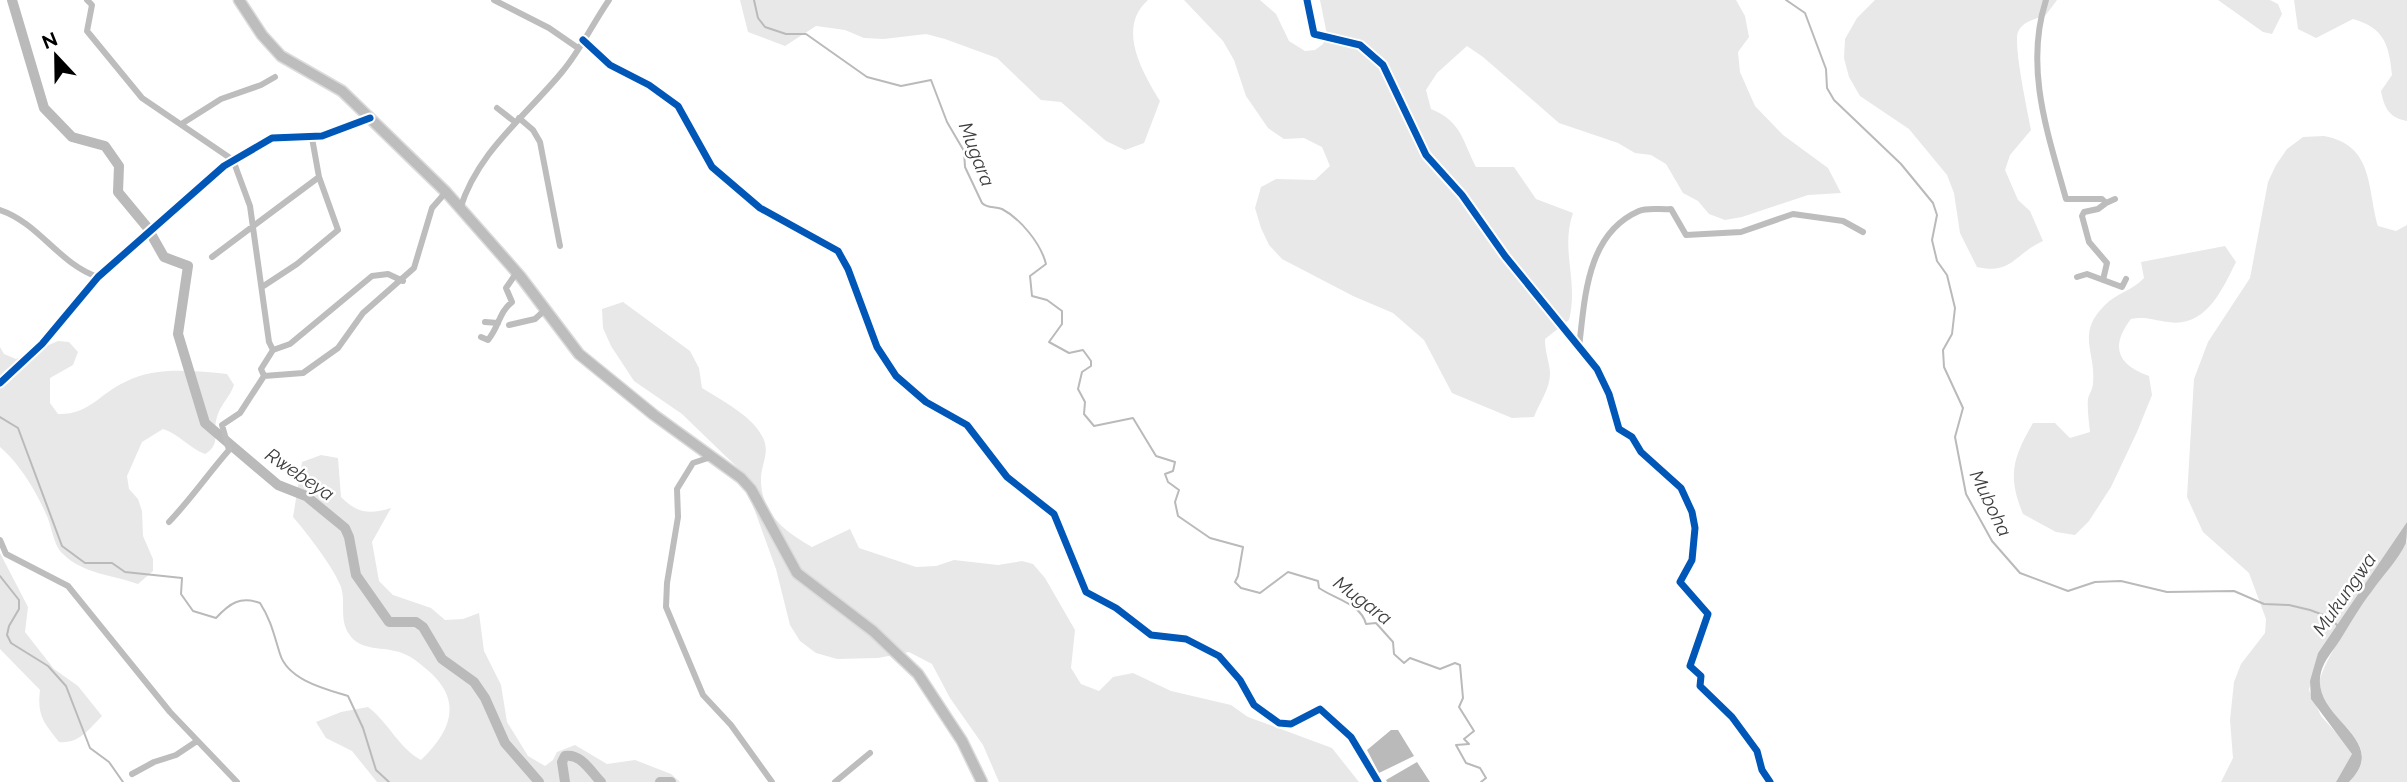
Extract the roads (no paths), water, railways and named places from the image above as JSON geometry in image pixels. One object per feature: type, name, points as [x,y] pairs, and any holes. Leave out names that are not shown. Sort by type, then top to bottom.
[{"type":"main road","points":[[239,0],[262,35],[281,56],[342,91],[446,192],[517,272],[588,362],[751,489],[797,573],[873,631],[918,674],[962,741],[982,782]]},
{"type":"street","points":[[494,0],[549,28],[578,48]]},
{"type":"street","points":[[460,209],[481,164],[517,120],[565,69],[609,0]]},
{"type":"street","points":[[1307,0],[1314,34],[1360,45],[1377,58],[1391,80],[1426,155],[1462,194],[1505,256],[1603,381],[1619,429],[1632,437],[1641,452],[1670,476],[1685,496],[1695,528],[1692,560],[1680,582],[1708,614],[1689,666],[1701,676],[1700,686],[1707,696],[1732,717],[1757,751],[1762,770],[1770,782]]},
{"type":"street","points":[[2046,0],[2037,46],[2036,70],[2057,173],[2066,199],[2102,199],[2107,206]]},
{"type":"street","points":[[91,2],[87,31],[142,98],[183,123],[233,160],[245,188],[269,342],[274,350]]},
{"type":"street","points":[[583,40],[610,65],[649,85],[678,106],[712,167],[760,208],[838,251],[877,347],[897,376],[926,402],[967,425],[1007,477],[1054,514],[1086,592],[1116,608],[1151,635],[1163,639],[1186,639],[1219,656],[1240,680],[1255,705],[1279,723],[1291,724],[1320,709],[1351,737],[1378,782]]},
{"type":"street","points":[[183,123],[221,99],[261,85],[275,76]]},
{"type":"street","points":[[496,108],[533,130],[540,142],[560,246]]},
{"type":"street","points":[[0,383],[42,344],[98,277],[233,160],[272,138],[312,138],[370,118]]},
{"type":"street","points":[[262,287],[297,264],[338,230],[319,177],[312,138]]},
{"type":"street","points":[[212,257],[319,177]]},
{"type":"street","points":[[264,376],[303,373],[338,348],[363,313],[403,281],[419,257],[432,208],[446,192]]},
{"type":"street","points":[[2103,280],[2107,263],[2089,242],[2082,216],[2084,212],[2107,206],[2115,199]]},
{"type":"street","points":[[1579,347],[1588,271],[1618,224],[1641,209],[1671,209],[1686,235],[1741,232],[1793,214],[1843,222],[1863,232]]},
{"type":"street","points":[[0,210],[18,217],[82,272],[98,277]]},
{"type":"street","points":[[481,337],[488,340],[497,330],[504,307],[512,302],[506,288],[517,272]]},
{"type":"street","points":[[264,376],[261,369],[274,350],[290,344],[372,276],[388,274],[403,281]]},
{"type":"street","points":[[2077,277],[2087,274],[2122,287],[2126,279]]},
{"type":"street","points":[[509,325],[535,319],[545,310]]},
{"type":"street","points":[[485,323],[498,323]]},
{"type":"street","points":[[169,522],[197,492],[214,464],[229,450],[222,425],[240,413],[264,376]]},
{"type":"street","points":[[711,457],[693,463],[677,489],[678,517],[667,583],[666,607],[703,695],[731,725],[772,782]]},
{"type":"street","points":[[0,540],[6,554],[68,586],[197,741],[237,782]]},
{"type":"street","points":[[132,774],[154,762],[176,755],[197,741]]},
{"type":"street","points":[[835,782],[870,753]]},
{"type":"waterway","name":"Rwebeya","points":[[12,0],[44,108],[72,137],[105,146],[119,166],[118,192],[147,227]]},
{"type":"waterway","name":"Mugara","points":[[754,0],[758,18],[765,27],[786,34],[806,34],[867,77],[901,86],[931,80],[947,122],[964,151],[965,167],[982,203],[1002,209],[1016,219],[1035,240],[1043,256],[1046,264],[1030,276],[1032,296],[1047,300],[1062,311],[1062,324],[1049,342],[1069,353],[1083,350],[1091,361],[1091,366],[1082,372],[1078,389],[1085,402],[1084,414],[1094,426],[1133,418],[1156,456],[1175,462],[1173,471],[1165,474],[1168,482],[1179,490],[1175,502],[1178,516],[1210,538],[1243,547],[1235,582],[1241,588],[1260,593],[1288,572],[1318,581],[1319,588],[1359,611],[1366,624],[1376,623],[1393,642],[1394,654],[1404,663],[1410,658],[1440,669],[1455,663],[1460,665],[1463,698],[1459,707],[1474,731],[1464,739],[1469,744],[1456,745],[1466,763],[1480,768],[1486,778],[1481,782]]},
{"type":"waterway","name":"Muboha","points":[[1786,0],[1805,13],[1826,69],[1827,88],[1834,100],[1901,164],[1933,203],[1937,215],[1932,240],[1937,261],[1947,275],[1955,308],[1952,334],[1943,350],[1944,367],[1963,408],[1955,437],[1966,494],[1992,541],[2020,573],[2068,591],[2095,582],[2121,581],[2167,592],[2234,591],[2264,604],[2289,605],[2310,610],[2329,617],[2339,627]]},
{"type":"waterway","name":"Rwebeya","points":[[151,234],[164,257],[188,266],[178,334],[205,423],[278,485],[306,496],[345,528],[356,575],[389,622],[416,622],[423,627],[442,659],[474,682],[485,698],[505,743],[539,782]]},
{"type":"waterway","points":[[0,417],[18,428],[62,546],[85,563],[112,563],[125,572],[182,578],[181,594],[193,611],[216,618],[236,602],[247,600],[260,603],[270,622],[284,663],[291,671],[308,682],[348,696],[363,728],[376,770],[389,782]]},
{"type":"waterway","points":[[0,576],[19,600],[19,609],[7,635],[11,643],[48,666],[66,686],[90,748],[109,762],[123,782]]},
{"type":"waterway","name":"Rwebeya","points":[[565,782],[562,762],[565,756],[576,757],[601,782]]},
{"type":"waterway","name":"Rwebeya","points":[[660,782],[671,782]]},
{"type":"water label","name":"Mukungwa","points":[[2344,594]]}]
